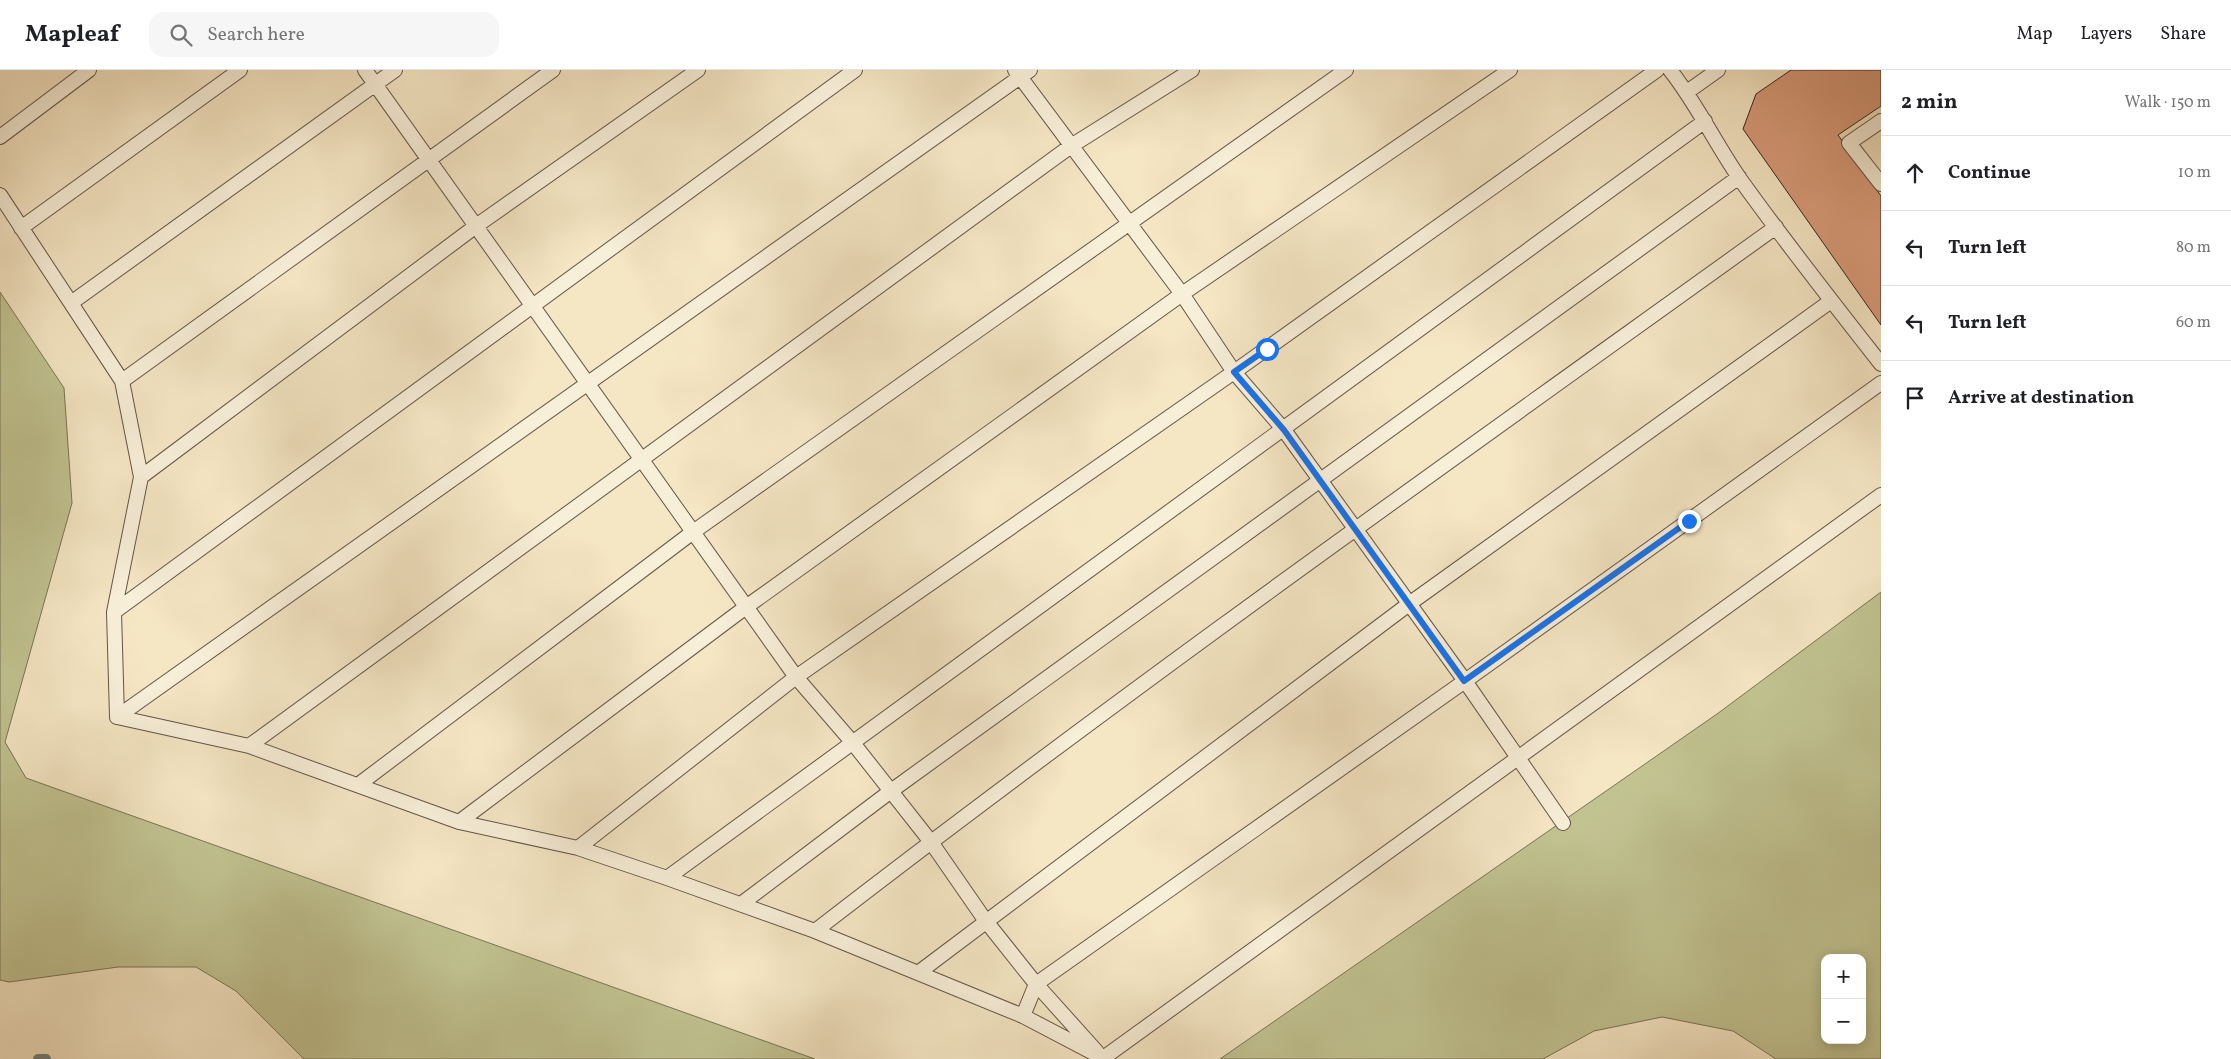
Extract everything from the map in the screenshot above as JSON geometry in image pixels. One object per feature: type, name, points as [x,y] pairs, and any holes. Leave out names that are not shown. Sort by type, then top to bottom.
[{"type":"lane","points":[[0,136],[89,70]]},
{"type":"lane","points":[[21,228],[240,70]]},
{"type":"lane","points":[[365,70],[796,677],[853,744],[931,842],[985,920],[1036,984],[1102,1058]]},
{"type":"lane","points":[[71,303],[395,70]]},
{"type":"lane","points":[[122,382],[553,70]]},
{"type":"lane","points":[[141,477],[476,226],[698,70]]},
{"type":"lane","points":[[114,612],[855,70]]},
{"type":"lane","points":[[249,746],[1071,146],[1192,70]]},
{"type":"lane","points":[[358,785],[693,532],[1346,70]]},
{"type":"lane","points":[[458,822],[746,607],[1182,294],[1510,70]]},
{"type":"lane","points":[[578,848],[796,677],[1234,372],[1657,70]]},
{"type":"lane","points":[[1670,70],[1687,92],[1739,177],[1831,301],[1881,364]]},
{"type":"lane","points":[[1687,92],[1718,70]]},
{"type":"lane","points":[[117,717],[588,385],[1022,72],[1071,146],[1182,294],[1234,372],[1284,430],[1563,823]]},
{"type":"lane","points":[[667,878],[1284,430],[1705,121]]},
{"type":"lane","points":[[1881,121],[1849,143],[1881,184]]},
{"type":"lane","points":[[741,904],[1319,479],[1739,177]]},
{"type":"lane","points":[[0,195],[122,382],[141,477],[114,612],[117,717]]},
{"type":"lane","points":[[815,931],[931,842],[1355,530],[1776,228]]},
{"type":"lane","points":[[918,973],[985,920],[1409,604],[1831,301]]},
{"type":"lane","points":[[1022,1016],[1036,984],[1881,383]]},
{"type":"lane","points":[[1102,1058],[1881,495]]},
{"type":"lane","points":[[117,717],[249,746],[458,822],[578,848],[667,878],[815,931],[1022,1016],[1102,1058]]},
{"type":"green space","points":[[0,292],[64,388],[72,503],[5,742],[26,778],[815,1059],[304,1059],[236,991],[196,967],[118,967],[9,982],[0,980]]},
{"type":"green space","points":[[1881,592],[1881,1059],[1776,1059],[1733,1031],[1662,1017],[1594,1031],[1543,1059],[1220,1059],[1717,714]]},
{"type":"building","points":[[1791,70],[1881,70],[1881,106],[1838,135],[1881,196],[1881,325],[1743,129],[1756,94]]},
{"type":"waterway","points":[[38,1059],[46,1059]]},
{"type":"route","points":[[1267,349],[1234,372],[1284,430],[1464,681],[1689,521]]}]
